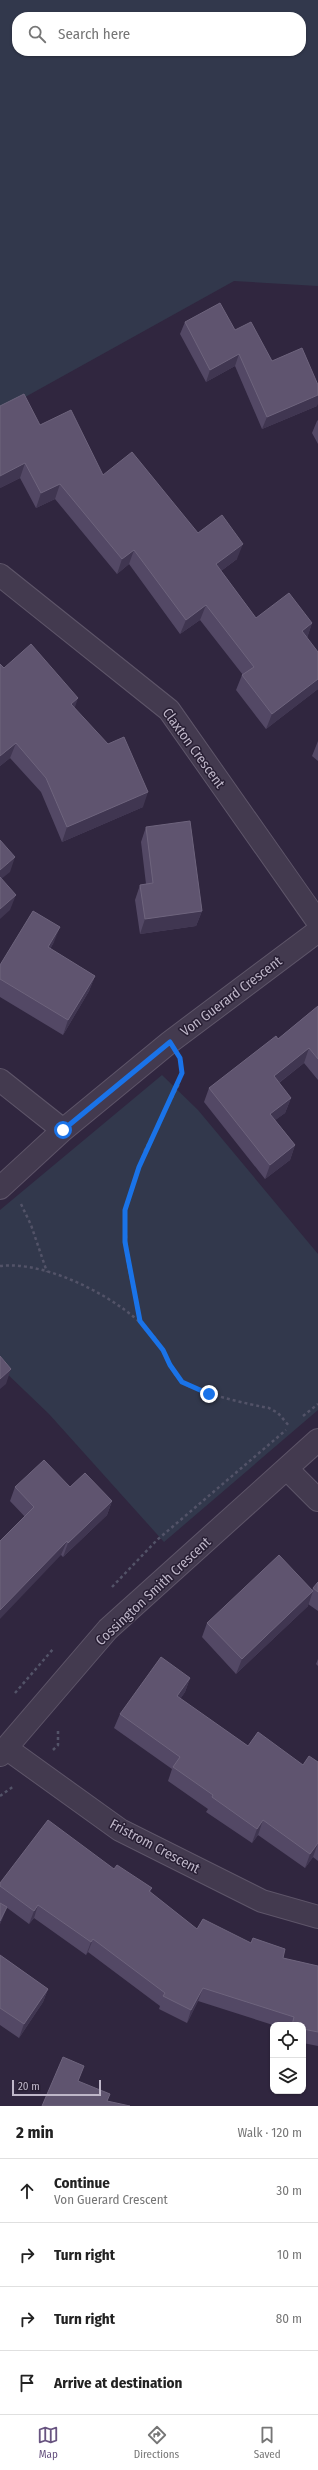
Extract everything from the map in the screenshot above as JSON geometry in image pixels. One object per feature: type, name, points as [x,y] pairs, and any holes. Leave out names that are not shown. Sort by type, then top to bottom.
[{"type":"street","name":"Claxton Crescent","points":[[0,575],[169,710],[318,922]]},
{"type":"street","name":"Von Guerard Crescent","points":[[4,1184],[63,1130],[170,1042],[318,931]]},
{"type":"street","points":[[0,1080],[63,1130]]},
{"type":"street","name":"Cossington Smith Crescent","points":[[3,1751],[108,1629],[318,1440]]},
{"type":"street","points":[[287,1469],[318,1500]]},
{"type":"street","name":"Fristrom Crescent","points":[[3,1751],[36,1770],[120,1830],[262,1901],[318,1917]]},
{"type":"path","points":[[140,1321],[127,1260],[125,1210],[145,1150],[175,1093],[182,1073],[180,1058],[170,1042]]},
{"type":"path","points":[[4,1184],[31,1225],[47,1272]]},
{"type":"path","points":[[0,1266],[25,1266],[47,1272],[108,1297],[140,1321],[163,1350],[170,1365],[182,1382],[209,1394],[269,1408],[278,1413],[290,1427]]},
{"type":"path","points":[[0,1796],[15,1785],[28,1782],[36,1770],[58,1745],[60,1724]]},
{"type":"shaded area","points":[[0,0],[318,0],[318,286],[234,281],[0,411]]},
{"type":"shaded area","points":[[162,1075],[198,1110],[318,1254],[318,1410],[164,1542],[49,1414],[0,1367],[0,1210]]},
{"type":"building","points":[[220,303],[235,330],[251,322],[272,361],[302,348],[318,385],[318,395],[267,417],[239,354],[210,370],[185,322]]},
{"type":"building","points":[[24,394],[40,425],[71,410],[103,475],[132,452],[198,533],[222,515],[243,544],[216,564],[256,618],[289,593],[312,623],[302,631],[318,652],[318,679],[272,714],[242,675],[254,667],[206,605],[186,620],[134,550],[122,559],[60,484],[41,493],[25,463],[0,476],[0,406]]},
{"type":"building","points":[[31,644],[78,698],[71,704],[108,744],[124,737],[148,792],[67,827],[46,778],[16,743],[0,756],[0,664],[4,668]]},
{"type":"building","points":[[190,821],[202,911],[145,919],[140,885],[153,883],[146,827]]},
{"type":"building","points":[[0,840],[15,857],[0,870]]},
{"type":"building","points":[[0,877],[16,895],[0,909]]},
{"type":"building","points":[[33,911],[60,927],[48,947],[95,976],[68,1020],[0,979],[0,965]]},
{"type":"building","points":[[318,1006],[318,1059],[309,1048],[274,1076],[291,1098],[270,1114],[295,1145],[270,1165],[209,1088],[276,1036],[278,1039]]},
{"type":"building","points":[[0,1356],[11,1369],[0,1379]]},
{"type":"building","points":[[44,1460],[70,1487],[85,1473],[112,1501],[68,1543],[67,1541],[0,1610],[0,1541],[34,1507],[15,1487]]},
{"type":"building","points":[[279,1555],[313,1591],[242,1659],[207,1623]]},
{"type":"building","points":[[318,1582],[318,1592],[313,1588]]},
{"type":"building","points":[[161,1657],[190,1678],[177,1696],[248,1746],[258,1732],[303,1765],[309,1756],[318,1762],[318,1843],[310,1854],[263,1820],[257,1829],[212,1797],[213,1795],[173,1767],[180,1757],[120,1714]]},
{"type":"building","points":[[48,1820],[114,1869],[117,1865],[152,1888],[149,1891],[197,1929],[203,1919],[251,1943],[253,1938],[285,1949],[283,1958],[318,1966],[318,2032],[306,2030],[306,2022],[293,2022],[294,2017],[203,1988],[191,2010],[163,1996],[165,1993],[93,1939],[91,1942],[38,1905],[34,1911],[0,1886],[0,1883]]},
{"type":"building","points":[[0,1903],[7,1907],[0,1921]]},
{"type":"building","points":[[0,1955],[48,1989],[24,2024],[0,2008]]},
{"type":"building","points":[[63,2057],[84,2066],[78,2081],[110,2094],[107,2101],[130,2106],[42,2106]]},
{"type":"route","points":[[63,1130],[170,1042],[180,1058],[182,1073],[175,1093],[145,1150],[139,1167],[125,1210],[125,1242],[127,1260],[139,1308],[140,1321],[155,1338],[170,1365],[182,1382],[209,1394]]}]
